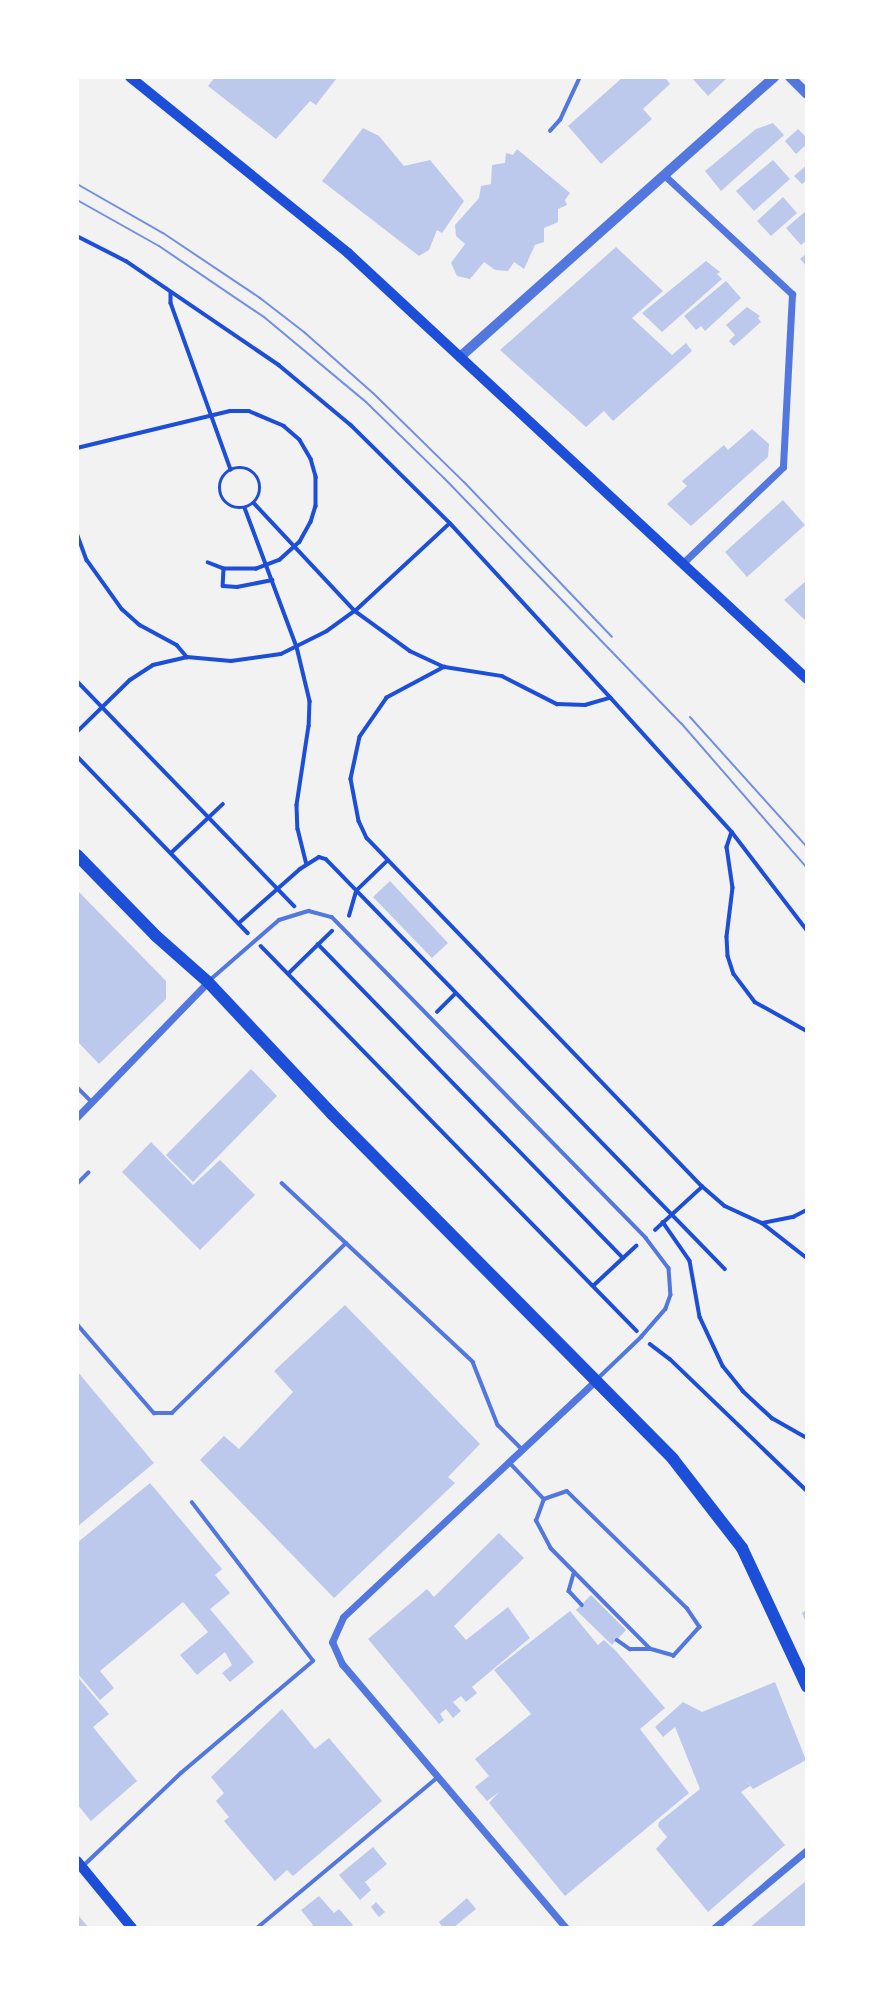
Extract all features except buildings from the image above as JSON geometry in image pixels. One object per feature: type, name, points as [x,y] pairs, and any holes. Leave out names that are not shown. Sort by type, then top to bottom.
[{"type":"main road","points":[[130,77],[293,207],[460,356],[807,679]]},
{"type":"main road","points":[[77,855],[156,936],[208,982],[331,1113],[673,1459],[742,1548],[807,1687]]},
{"type":"main road","points":[[79,1864],[132,1928]]},
{"type":"street","points":[[460,356],[774,77]]},
{"type":"street","points":[[790,77],[807,94]]},
{"type":"street","points":[[664,175],[792,294],[783,467],[682,564]]},
{"type":"street","points":[[77,1117],[208,982]]},
{"type":"street","points":[[566,1928],[342,1664],[332,1642],[343,1617],[597,1380]]},
{"type":"street","points":[[714,1928],[807,1850]]},
{"type":"lane","points":[[550,131],[560,120],[580,77]]},
{"type":"lane","points":[[208,982],[270,925],[298,913],[322,912],[340,924],[662,1255],[672,1282],[666,1309],[642,1337],[597,1380]]},
{"type":"lane","points":[[77,1087],[92,1101]]},
{"type":"lane","points":[[77,1184],[88,1173]]},
{"type":"lane","points":[[282,1182],[473,1362],[498,1425],[523,1450]]},
{"type":"lane","points":[[77,1324],[155,1413],[172,1413],[345,1243]]},
{"type":"lane","points":[[510,1463],[544,1499]]},
{"type":"lane","points":[[544,1499],[568,1491],[687,1608],[699,1627],[674,1656],[650,1649],[630,1649],[617,1640]]},
{"type":"lane","points":[[544,1499],[536,1521],[551,1549],[650,1649]]},
{"type":"lane","points":[[79,1864],[313,1661],[192,1503]]},
{"type":"lane","points":[[574,1574],[569,1591],[582,1605]]},
{"type":"lane","points":[[257,1928],[438,1777]]},
{"type":"path","points":[[77,236],[126,261],[279,365],[351,425],[450,523],[732,832],[807,930]]},
{"type":"path","points":[[171,292],[171,303],[231,470]]},
{"type":"path","points":[[77,448],[211,415],[249,411],[284,425],[300,440],[311,458],[317,491],[311,522],[300,542],[280,560],[257,569],[224,569],[208,563]]},
{"type":"path","points":[[244,469],[255,475],[260,486],[254,503],[245,508],[232,507],[222,498],[220,485],[231,470],[244,469]]},
{"type":"path","points":[[254,503],[355,611],[410,651],[445,667],[502,676],[557,704],[585,705],[611,698]]},
{"type":"path","points":[[245,508],[297,647],[310,701],[309,726],[300,775],[298,829],[307,864]]},
{"type":"path","points":[[77,732],[130,680],[153,665],[187,657],[231,661],[281,654],[327,631],[355,611],[450,523]]},
{"type":"path","points":[[77,533],[87,560],[122,609],[140,625],[177,645],[187,657]]},
{"type":"path","points":[[224,569],[223,586],[237,587],[272,580]]},
{"type":"path","points":[[445,667],[387,698],[371,718],[356,748],[351,779],[354,802],[367,838],[386,862],[702,1186],[725,1206],[762,1223],[807,1258]]},
{"type":"path","points":[[77,681],[278,888],[298,913]]},
{"type":"path","points":[[77,756],[247,931]]},
{"type":"path","points":[[170,853],[223,804]]},
{"type":"path","points":[[732,832],[727,846],[733,888],[727,937],[728,956],[734,974],[741,988],[755,1002],[807,1031]]},
{"type":"path","points":[[239,923],[307,864],[319,857],[326,859],[725,1269]]},
{"type":"path","points":[[349,916],[356,891],[386,862]]},
{"type":"path","points":[[289,973],[332,931]]},
{"type":"path","points":[[318,944],[623,1258]]},
{"type":"path","points":[[263,947],[633,1327]]},
{"type":"path","points":[[439,1010],[456,994]]},
{"type":"path","points":[[654,1230],[702,1186]]},
{"type":"path","points":[[762,1223],[793,1217],[807,1210]]},
{"type":"path","points":[[663,1222],[690,1261],[700,1317],[723,1366],[743,1391],[772,1418],[807,1438]]},
{"type":"path","points":[[593,1286],[636,1246]]},
{"type":"path","points":[[650,1344],[670,1359],[807,1491]]},
{"type":"tram line","points":[[77,184],[163,233],[260,298],[304,332],[373,393],[464,482],[612,637]]},
{"type":"tram line","points":[[77,200],[159,246],[264,317],[366,402],[444,478],[681,723],[807,868]]},
{"type":"tram line","points":[[690,717],[807,847]]}]
